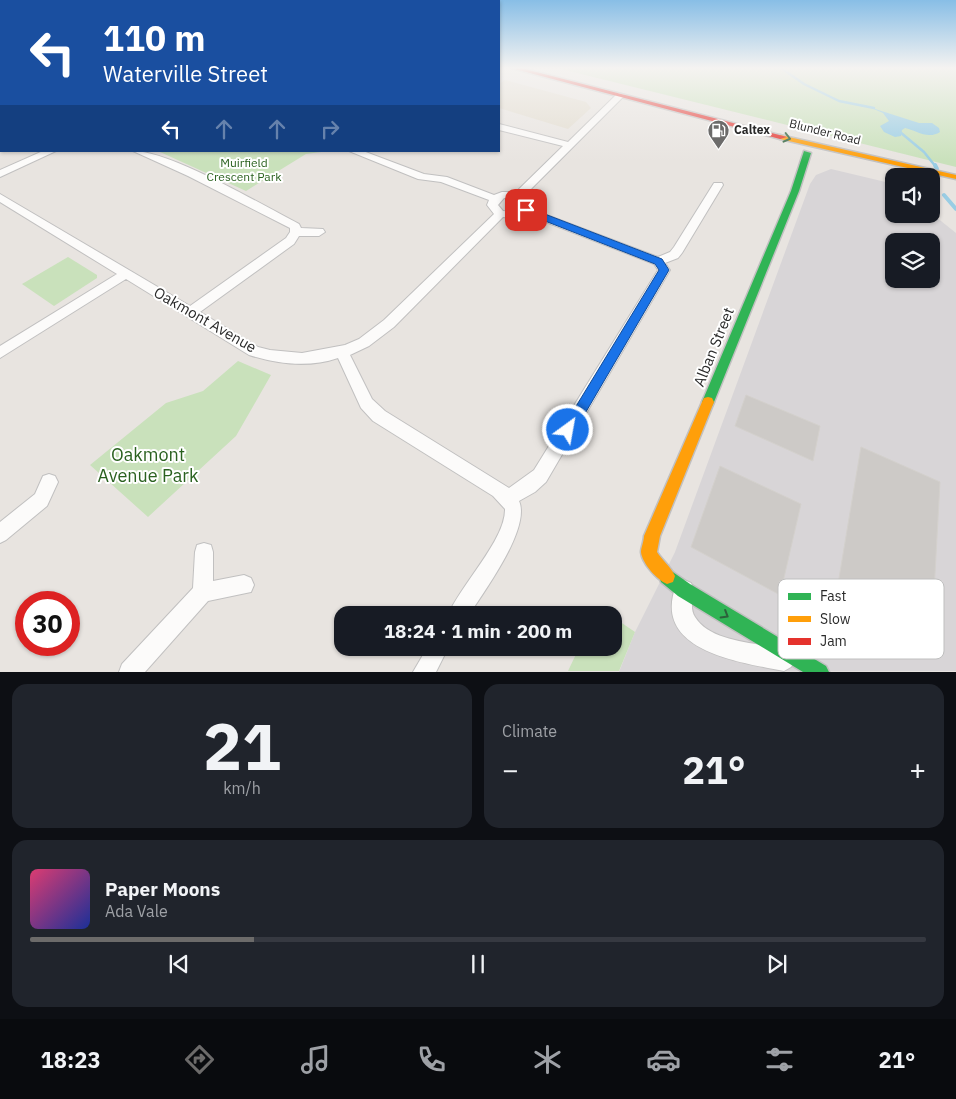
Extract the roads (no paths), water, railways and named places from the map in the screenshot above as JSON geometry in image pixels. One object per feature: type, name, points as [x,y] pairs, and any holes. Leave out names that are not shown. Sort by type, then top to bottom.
[{"type":"main road","name":"Blunder Road","points":[[619,99],[807,153],[885,173]]},
{"type":"main road","name":"Blunder Road","points":[[620,99],[956,177]]},
{"type":"main road","name":"Alban Street","points":[[684,590],[659,569],[649,553],[652,536],[794,191],[807,153]]},
{"type":"main road","points":[[684,590],[778,647]]},
{"type":"main road","points":[[798,659],[813,668]]},
{"type":"street","points":[[518,196],[618,99]]},
{"type":"street","points":[[500,127],[570,145]]},
{"type":"street","points":[[0,174],[50,152]]},
{"type":"street","points":[[140,152],[192,174],[295,226],[296,232],[290,241],[190,313]]},
{"type":"street","points":[[357,152],[422,177],[443,179],[495,199]]},
{"type":"street","points":[[658,261],[674,255],[678,250],[718,185]]},
{"type":"street","points":[[502,195],[518,196],[528,204],[526,210],[517,215],[500,214],[493,208],[495,199],[502,195]]},
{"type":"street","name":"Oakmont Avenue","points":[[0,198],[254,350],[267,355],[298,358],[321,357],[342,352],[364,342],[388,324],[500,214]]},
{"type":"street","points":[[508,498],[529,486],[540,476],[607,368],[664,270],[658,261],[526,210]]},
{"type":"street","points":[[296,232],[319,232]]},
{"type":"street","points":[[0,353],[126,274]]},
{"type":"street","points":[[342,352],[366,403],[379,416],[499,490],[508,498],[514,512],[510,528],[463,606]]},
{"type":"street","points":[[0,534],[41,500],[49,482]]},
{"type":"street","points":[[203,592],[204,552]]},
{"type":"street","points":[[130,672],[203,592],[244,585]]},
{"type":"street","points":[[684,590],[681,599],[682,610],[688,627],[703,639],[719,646],[813,668]]},
{"type":"street","points":[[424,672],[433,656]]},
{"type":"water","points":[[869,107],[919,123],[932,123],[939,128],[940,132],[926,135],[905,128],[902,130],[901,136],[895,137],[884,132],[880,126],[889,121],[883,113]]},
{"type":"waterway","points":[[836,99],[874,108]]},
{"type":"waterway","points":[[900,132],[924,152],[936,167]]},
{"type":"waterway","points":[[944,195],[956,209]]},
{"type":"place","name":"Caltex","points":[[718,149]]},
{"type":"park label","name":"Muirfield Crescent Park","points":[[244,170]]},
{"type":"park label","name":"Oakmont Avenue Park","points":[[148,465]]}]
